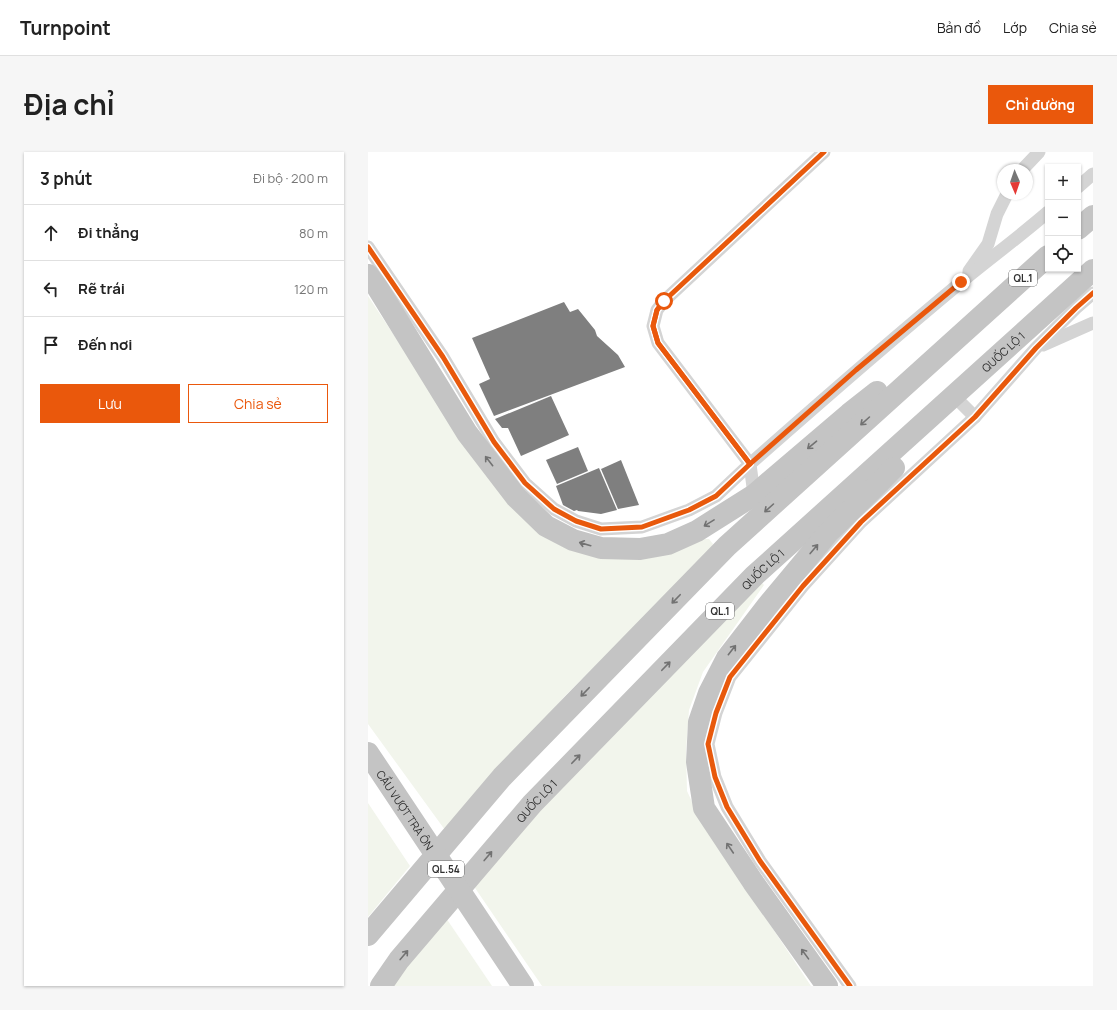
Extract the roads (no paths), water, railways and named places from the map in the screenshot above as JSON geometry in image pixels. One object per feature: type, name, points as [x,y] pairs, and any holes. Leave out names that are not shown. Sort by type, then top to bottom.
[{"type":"highway","points":[[1081,226],[1093,216]]},
{"type":"highway","name":"QL.1","points":[[368,935],[502,777],[727,546],[1045,259]]},
{"type":"highway","name":"QUỐC LỘ 1","points":[[381,986],[400,960],[538,799],[754,576],[963,405],[1093,270]]},
{"type":"highway","points":[[828,986],[753,882],[704,808],[697,762],[699,722],[709,693],[726,658],[828,533],[963,405],[1093,273]]},
{"type":"highway","points":[[368,275],[377,287],[467,433],[516,497],[546,526],[572,540],[601,548],[640,549],[668,544],[697,531],[754,495],[849,414],[998,300]]},
{"type":"highway","name":"CẦU VƯỢT TRÀ ÔN","points":[[368,753],[523,986]]},
{"type":"street","points":[[754,495],[750,464],[658,343],[653,326],[657,310],[664,301],[824,152]]},
{"type":"street","points":[[1028,164],[1039,152]]},
{"type":"street","points":[[1081,184],[1093,174]]},
{"type":"street","points":[[961,282],[988,244],[996,214],[1004,200]]},
{"type":"street","points":[[368,247],[443,358],[494,442],[525,482],[554,509],[576,521],[601,529],[642,527],[689,510],[716,496],[856,370],[961,282],[1022,235],[1045,215]]},
{"type":"street","points":[[850,986],[760,861],[727,807],[715,778],[708,744],[716,713],[730,678],[799,592],[963,405],[1036,348],[1076,308],[1093,294]]},
{"type":"street","points":[[1036,348],[1093,322]]}]
